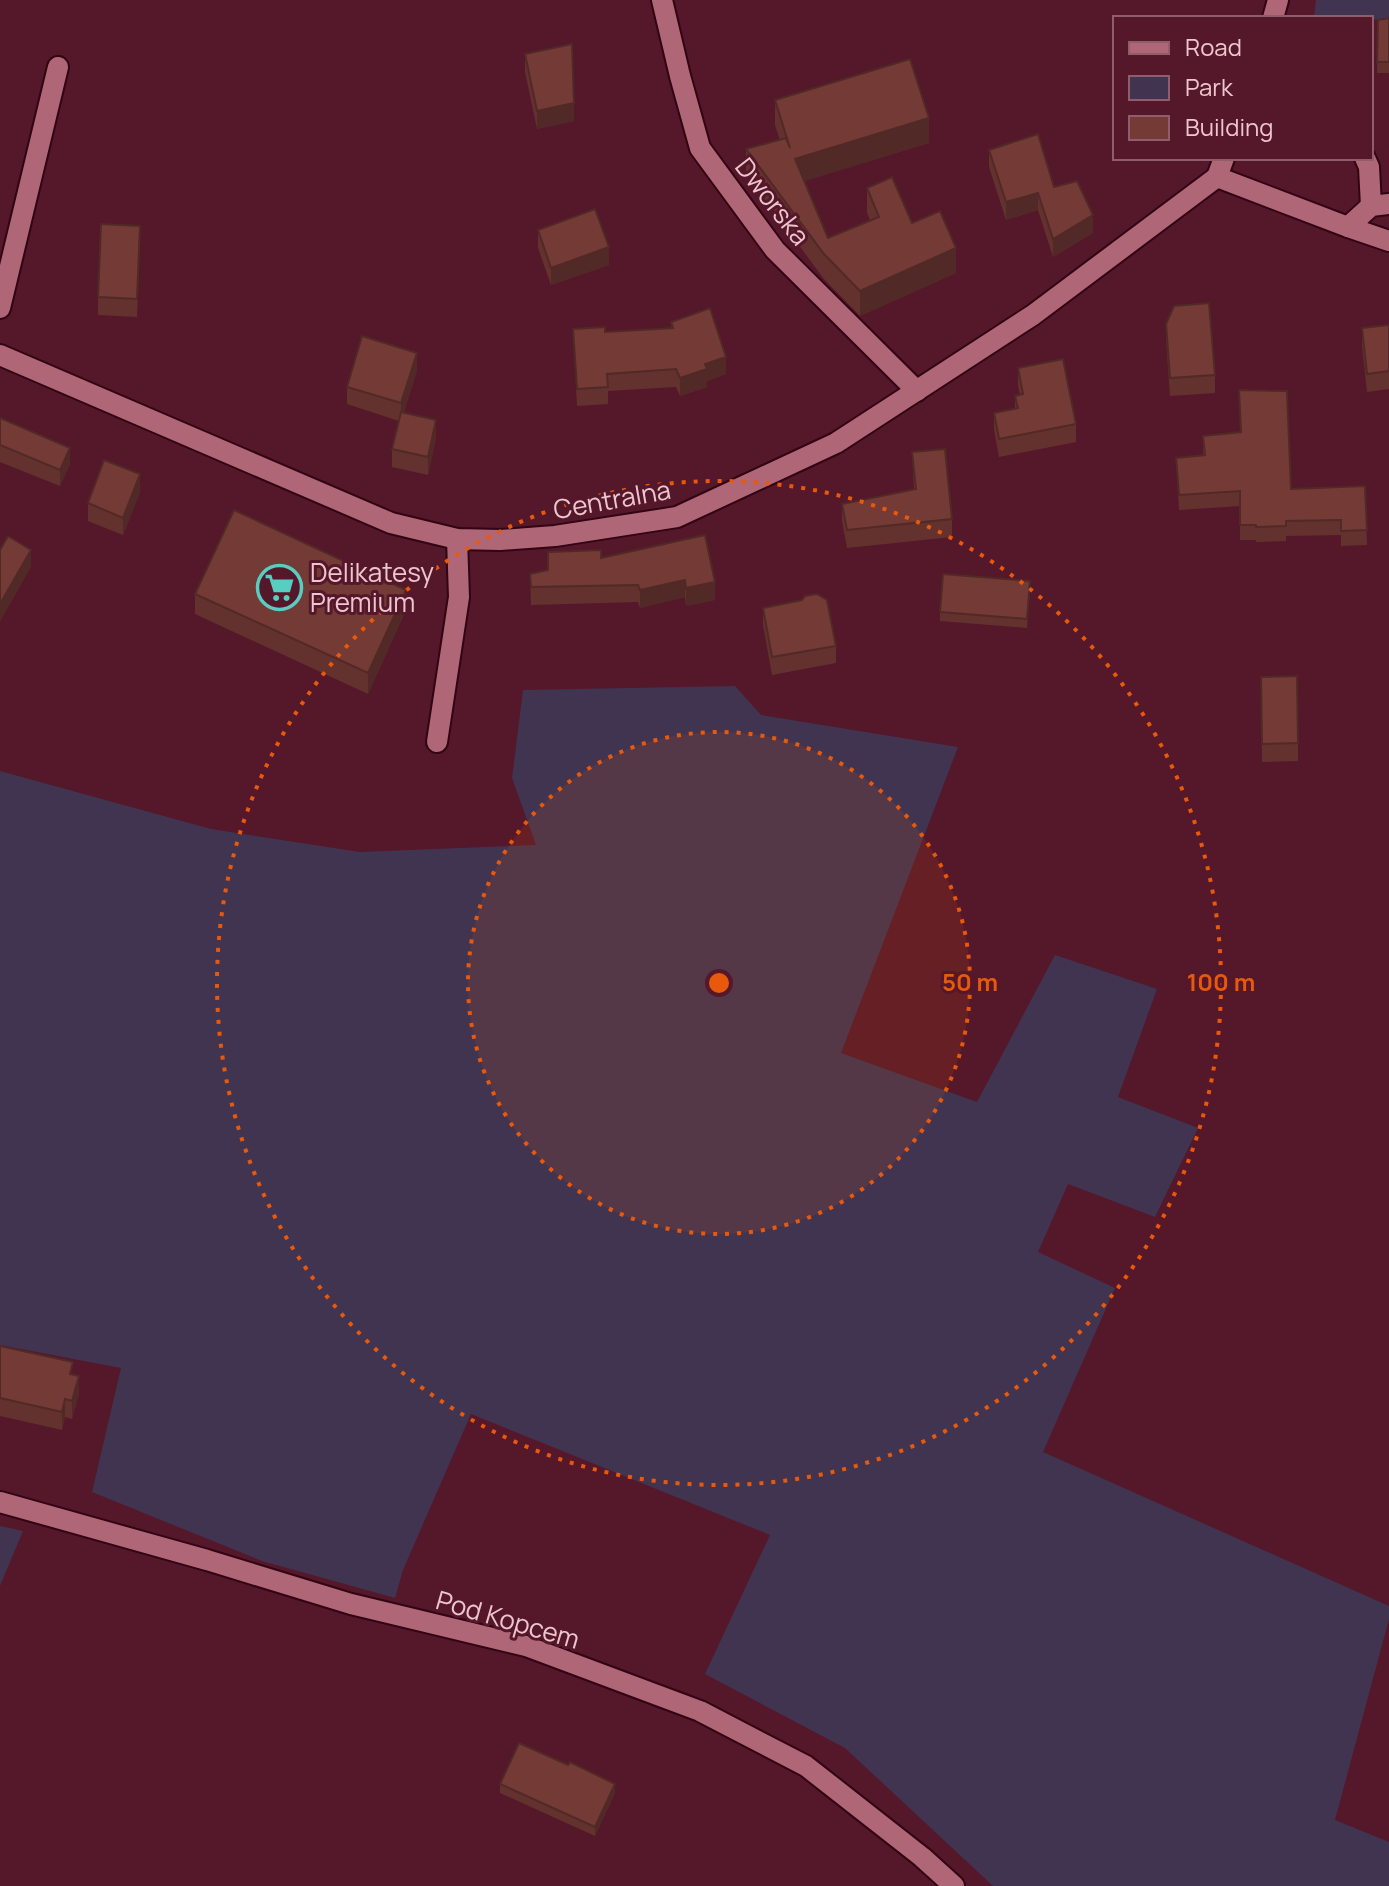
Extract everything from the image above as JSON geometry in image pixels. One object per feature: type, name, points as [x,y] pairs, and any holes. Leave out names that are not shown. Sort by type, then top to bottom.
[{"type":"street","name":"Dworska","points":[[662,0],[700,148],[775,250],[917,391]]},
{"type":"street","points":[[0,308],[58,67]]},
{"type":"street","points":[[1348,227],[1380,205],[1366,160]]},
{"type":"street","name":"Centralna","points":[[0,355],[391,523],[457,539],[555,536],[677,517],[836,443],[1033,315],[1221,168]]},
{"type":"street","points":[[1221,168],[1348,227],[1389,241]]},
{"type":"street","points":[[437,742],[459,597],[457,539]]},
{"type":"street","name":"Pod Kopcem","points":[[0,1502],[351,1604],[526,1646],[700,1711],[806,1766],[954,1886]]},
{"type":"green space","points":[[1316,0],[1389,0],[1389,18],[1314,16]]},
{"type":"green space","points":[[735,686],[761,715],[958,747],[841,1053],[977,1102],[1055,955],[1157,989],[1118,1097],[1198,1128],[1155,1217],[1068,1184],[1038,1252],[1115,1288],[1043,1452],[1389,1606],[1389,1619],[1335,1820],[1389,1842],[1389,1886],[993,1886],[845,1748],[705,1674],[770,1535],[471,1414],[403,1570],[395,1598],[262,1561],[92,1492],[121,1368],[0,1345],[0,771],[211,829],[360,852],[536,845],[512,778],[523,690]]},
{"type":"green space","points":[[0,1526],[23,1531],[0,1586]]},
{"type":"building","points":[[1389,18],[1389,62],[1377,62],[1378,20]]},
{"type":"building","points":[[572,44],[574,103],[537,111],[525,54]]},
{"type":"building","points":[[910,59],[929,118],[795,159],[828,238],[879,217],[867,188],[892,177],[912,223],[940,211],[956,248],[860,291],[824,254],[746,149],[786,138],[790,148],[775,100]]},
{"type":"building","points":[[1038,134],[1054,187],[1077,181],[1093,215],[1053,239],[1038,193],[1006,202],[989,150]]},
{"type":"building","points":[[595,209],[609,247],[551,268],[538,230]]},
{"type":"building","points":[[101,224],[140,226],[137,299],[98,297]]},
{"type":"building","points":[[1209,303],[1215,375],[1170,378],[1166,324],[1174,306]]},
{"type":"building","points":[[710,308],[726,357],[705,364],[707,369],[680,378],[676,369],[607,374],[608,387],[577,389],[573,329],[605,327],[605,332],[673,328],[671,322]]},
{"type":"building","points":[[1389,325],[1389,371],[1367,374],[1362,328]]},
{"type":"building","points":[[362,336],[417,353],[401,403],[347,387]]},
{"type":"building","points":[[1063,359],[1076,424],[999,439],[994,413],[1018,408],[1015,396],[1023,394],[1018,368]]},
{"type":"building","points":[[1239,390],[1287,391],[1291,489],[1365,486],[1367,530],[1341,531],[1341,520],[1286,521],[1286,526],[1240,525],[1240,491],[1179,495],[1176,458],[1205,455],[1203,436],[1241,432]]},
{"type":"building","points":[[401,412],[436,420],[428,457],[392,449]]},
{"type":"building","points":[[0,418],[70,448],[60,470],[0,445]]},
{"type":"building","points":[[945,449],[952,519],[847,530],[842,504],[916,489],[912,452]]},
{"type":"building","points":[[104,460],[140,474],[123,518],[88,503]]},
{"type":"building","points":[[234,510],[406,590],[368,673],[195,594]]},
{"type":"building","points":[[705,535],[715,582],[686,588],[685,580],[640,590],[638,585],[531,587],[530,574],[548,570],[548,552],[601,550],[601,558]]},
{"type":"building","points":[[8,536],[31,550],[0,604],[0,550]]},
{"type":"building","points":[[943,574],[1030,581],[1027,619],[940,612]]},
{"type":"building","points":[[817,594],[827,600],[836,646],[772,657],[763,608]]},
{"type":"building","points":[[1297,676],[1298,743],[1262,744],[1261,677]]},
{"type":"building","points":[[0,1346],[73,1362],[70,1374],[79,1376],[72,1401],[65,1399],[62,1412],[0,1398]]},
{"type":"building","points":[[519,1743],[568,1765],[570,1762],[615,1784],[595,1827],[500,1784]]},
{"type":"place","name":"Delikatesy Premium","points":[[279,587]]}]
